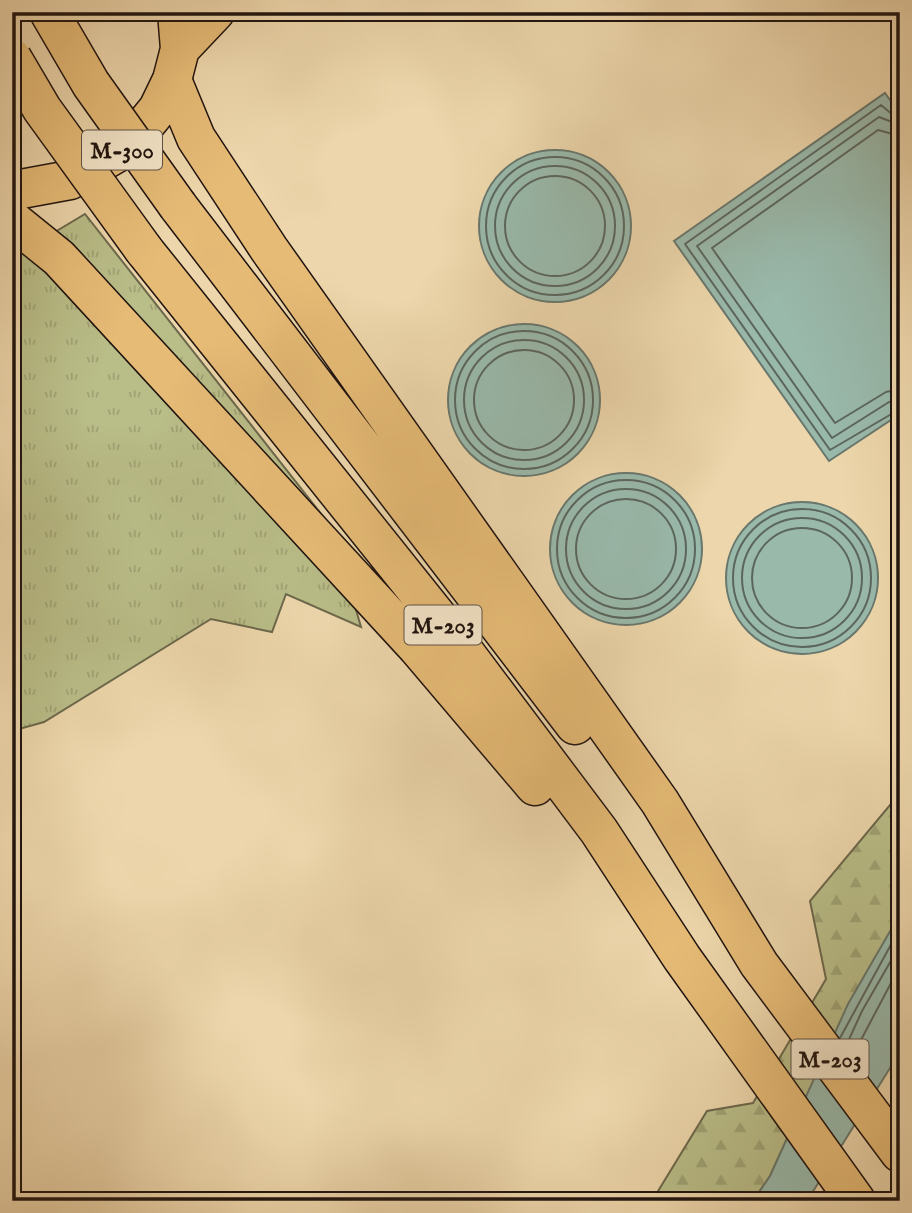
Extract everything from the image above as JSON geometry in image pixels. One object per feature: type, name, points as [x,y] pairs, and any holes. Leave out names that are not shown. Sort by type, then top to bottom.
[{"type":"main road","name":"M-203","points":[[49,12],[91,84],[178,206],[645,817],[738,933],[900,1153]]},
{"type":"main road","name":"M-300","points":[[12,187],[22,189],[70,180],[127,147],[159,108],[176,47],[215,12]]},
{"type":"main road","name":"M-203","points":[[176,47],[196,138],[269,249],[660,802],[738,933]]},
{"type":"main road","name":"M-203","points":[[12,58],[42,108],[144,250],[445,626],[599,831],[682,958],[856,1201]]},
{"type":"main road","points":[[12,220],[60,258],[417,647],[682,958]]},
{"type":"green space","points":[[85,214],[381,590],[50,235]]},
{"type":"green space","points":[[12,238],[125,346],[354,603],[361,627],[286,594],[272,632],[211,619],[44,722],[12,731]]},
{"type":"green space","points":[[900,793],[900,1064],[849,1004],[770,1176],[753,1201],[652,1201],[707,1111],[753,1103],[826,979],[810,901]]},
{"type":"water","points":[[885,93],[900,114],[900,414],[829,461],[674,241]]},
{"type":"water","points":[[555,150],[584,156],[609,172],[625,197],[631,226],[625,255],[609,280],[584,296],[555,302],[526,296],[501,280],[485,255],[479,226],[485,197],[501,172],[526,156]]},
{"type":"water","points":[[524,324],[553,330],[578,346],[594,371],[600,400],[594,429],[578,454],[553,470],[524,476],[495,470],[470,454],[454,429],[448,400],[454,371],[470,346],[495,330]]},
{"type":"water","points":[[626,473],[655,479],[680,495],[696,520],[702,549],[696,578],[680,603],[655,619],[626,625],[597,619],[572,603],[556,578],[550,549],[556,520],[572,495],[597,479]]},
{"type":"water","points":[[802,502],[831,508],[856,524],[872,549],[878,578],[872,607],[856,632],[831,648],[802,654],[773,648],[748,632],[732,607],[726,578],[732,549],[748,524],[773,508]]},
{"type":"water","points":[[900,914],[900,1052],[807,1201],[753,1201],[770,1176],[848,1004]]}]
